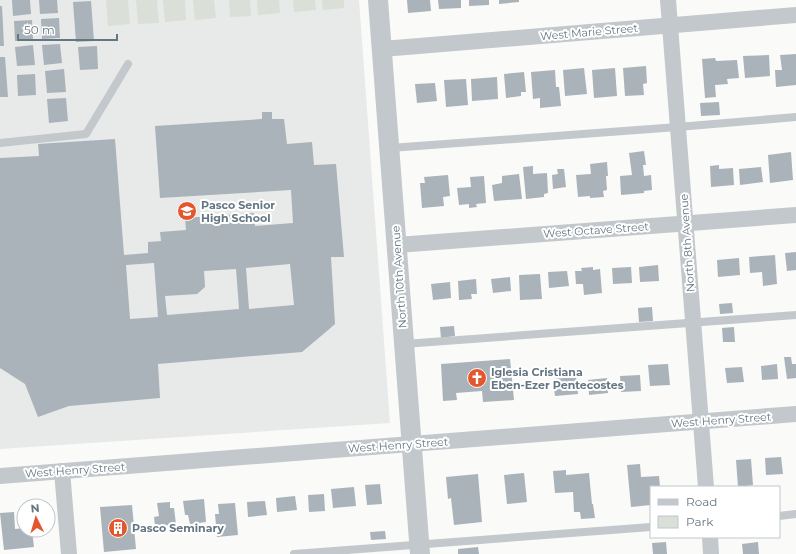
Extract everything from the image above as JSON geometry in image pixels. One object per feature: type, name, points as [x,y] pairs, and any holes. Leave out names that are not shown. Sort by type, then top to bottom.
[{"type":"street","name":"North 10th Avenue","points":[[378,0],[420,549]]},
{"type":"street","name":"North 8th Avenue","points":[[668,0],[706,486]]},
{"type":"street","name":"West Marie Street","points":[[382,49],[796,16]]},
{"type":"street","name":"West Octave Street","points":[[397,245],[796,215]]},
{"type":"street","name":"West Henry Street","points":[[0,476],[796,414]]},
{"type":"street","points":[[62,471],[69,554]]},
{"type":"street","points":[[710,538],[711,554]]},
{"type":"lane","points":[[0,143],[86,134],[128,64]]},
{"type":"lane","points":[[390,148],[796,117]]},
{"type":"lane","points":[[404,344],[796,315]]},
{"type":"lane","points":[[780,516],[796,514]]},
{"type":"lane","points":[[294,554],[420,549],[650,526]]},
{"type":"shaded area","name":"Pasco Senior High School","points":[[0,0],[359,0],[390,423],[0,449]]},
{"type":"green space","points":[[106,0],[128,0],[130,24],[108,26]]},
{"type":"green space","points":[[136,0],[157,0],[159,23],[138,24]]},
{"type":"green space","points":[[163,0],[185,0],[186,20],[165,22]]},
{"type":"green space","points":[[193,0],[214,0],[216,18],[195,20]]},
{"type":"green space","points":[[229,0],[250,0],[251,16],[230,17]]},
{"type":"green space","points":[[257,0],[279,0],[280,13],[258,15]]},
{"type":"green space","points":[[293,0],[315,0],[316,10],[294,12]]},
{"type":"green space","points":[[322,0],[344,0],[344,8],[323,10]]},
{"type":"building","points":[[12,0],[30,0],[31,14],[13,16]]},
{"type":"building","points":[[39,0],[57,0],[58,13],[40,14]]},
{"type":"building","points":[[407,0],[430,0],[431,11],[408,13]]},
{"type":"building","points":[[438,0],[461,0],[461,8],[439,9]]},
{"type":"building","points":[[469,0],[489,0],[489,5],[469,6]]},
{"type":"building","points":[[499,0],[519,0],[519,2],[499,4]]},
{"type":"building","points":[[91,1],[94,41],[76,42],[73,2]]},
{"type":"building","points":[[0,6],[2,6],[4,46],[0,46]]},
{"type":"building","points":[[59,18],[60,38],[42,39],[41,19]]},
{"type":"building","points":[[32,20],[33,40],[15,41],[14,21]]},
{"type":"building","points":[[60,44],[62,63],[44,65],[42,45]]},
{"type":"building","points":[[33,45],[35,65],[17,66],[15,47]]},
{"type":"building","points":[[97,46],[98,69],[80,70],[78,47]]},
{"type":"building","points":[[796,54],[796,85],[776,87],[775,70],[782,70],[780,55]]},
{"type":"building","points":[[769,55],[770,76],[745,78],[743,56]]},
{"type":"building","points":[[0,57],[5,57],[8,97],[0,97]]},
{"type":"building","points":[[715,58],[716,61],[737,60],[739,78],[727,79],[728,84],[715,85],[716,97],[705,98],[702,59]]},
{"type":"building","points":[[646,66],[647,83],[643,84],[644,95],[625,96],[623,68]]},
{"type":"building","points":[[584,68],[587,94],[565,96],[563,70]]},
{"type":"building","points":[[615,68],[617,96],[594,98],[592,70]]},
{"type":"building","points":[[64,69],[66,92],[47,93],[45,71]]},
{"type":"building","points":[[555,70],[556,87],[559,87],[561,106],[540,108],[540,98],[533,99],[531,72]]},
{"type":"building","points":[[524,72],[526,92],[521,92],[521,96],[506,98],[504,74]]},
{"type":"building","points":[[35,74],[36,95],[18,96],[17,75]]},
{"type":"building","points":[[497,77],[498,99],[472,101],[471,79]]},
{"type":"building","points":[[466,79],[468,105],[446,107],[444,80]]},
{"type":"building","points":[[435,83],[437,101],[417,103],[415,84]]},
{"type":"building","points":[[66,98],[68,121],[49,123],[47,99]]},
{"type":"building","points":[[719,102],[720,115],[701,116],[700,103]]},
{"type":"building","points":[[262,112],[272,112],[272,119],[284,119],[287,144],[312,142],[314,165],[336,164],[344,257],[331,257],[335,324],[302,352],[158,364],[160,398],[69,406],[38,417],[25,384],[0,368],[0,158],[39,156],[38,144],[115,139],[124,255],[148,253],[148,242],[161,241],[160,232],[186,230],[185,218],[254,213],[255,226],[293,223],[291,190],[160,198],[155,126],[262,119]],"holes":[[[154,263],[158,317],[130,319],[126,265]],[[290,264],[294,305],[249,309],[246,268]],[[236,269],[239,309],[167,315],[165,296],[197,294],[205,287],[204,271]]]},
{"type":"building","points":[[644,151],[646,165],[643,165],[644,176],[651,175],[652,190],[644,191],[644,193],[621,195],[620,176],[632,175],[629,153]]},
{"type":"building","points":[[791,152],[793,180],[770,183],[768,155]]},
{"type":"building","points":[[607,162],[607,190],[603,191],[604,197],[578,197],[576,175],[591,174],[590,164]]},
{"type":"building","points":[[719,165],[719,169],[733,168],[734,185],[711,187],[710,166]]},
{"type":"building","points":[[533,166],[533,174],[547,173],[548,193],[544,194],[544,197],[526,199],[523,167]]},
{"type":"building","points":[[761,167],[763,182],[740,185],[739,169]]},
{"type":"building","points":[[557,169],[564,169],[566,187],[553,189],[552,175],[558,174]]},
{"type":"building","points":[[519,174],[522,199],[494,201],[492,185],[502,183],[502,176]]},
{"type":"building","points":[[448,175],[450,196],[443,197],[444,206],[422,208],[420,183],[425,183],[424,177]]},
{"type":"building","points":[[484,176],[486,203],[476,204],[477,207],[469,208],[469,204],[459,205],[457,188],[471,187],[470,177]]},
{"type":"building","points":[[796,252],[796,270],[787,271],[785,253]]},
{"type":"building","points":[[775,255],[777,284],[763,286],[762,272],[750,273],[749,257]]},
{"type":"building","points":[[739,258],[740,275],[718,277],[717,260]]},
{"type":"building","points":[[658,265],[659,281],[640,282],[639,267]]},
{"type":"building","points":[[593,267],[593,270],[600,269],[602,293],[584,295],[583,284],[576,284],[575,271],[582,271],[581,268]]},
{"type":"building","points":[[631,267],[632,283],[613,284],[612,268]]},
{"type":"building","points":[[567,271],[569,286],[549,288],[548,272]]},
{"type":"building","points":[[540,274],[542,299],[520,300],[519,275]]},
{"type":"building","points":[[510,277],[511,291],[493,293],[491,279]]},
{"type":"building","points":[[476,279],[477,294],[471,294],[472,299],[459,300],[458,281]]},
{"type":"building","points":[[450,282],[451,298],[433,300],[431,284]]},
{"type":"building","points":[[732,303],[733,313],[720,314],[719,304]]},
{"type":"building","points":[[652,307],[653,321],[639,322],[638,308]]},
{"type":"building","points":[[454,326],[455,336],[441,338],[440,327]]},
{"type":"building","points":[[734,327],[735,342],[723,342],[722,328]]},
{"type":"building","points":[[784,357],[791,357],[792,364],[796,364],[796,378],[787,379]]},
{"type":"building","name":"Iglesia Cristiana Eben-Ezer Pentecostes","points":[[510,359],[514,400],[483,402],[482,391],[456,393],[457,400],[443,401],[441,364]]},
{"type":"building","points":[[668,364],[670,385],[650,386],[648,365]]},
{"type":"building","points":[[777,364],[778,379],[762,380],[761,366]]},
{"type":"building","points":[[742,367],[744,382],[727,383],[725,368]]},
{"type":"building","points":[[640,375],[641,391],[621,392],[620,376]]},
{"type":"building","points":[[576,377],[578,394],[555,396],[553,379]]},
{"type":"building","points":[[607,378],[608,393],[589,395],[588,380]]},
{"type":"building","points":[[781,457],[783,474],[766,475],[765,458]]},
{"type":"building","points":[[751,459],[753,485],[738,486],[736,460]]},
{"type":"building","points":[[640,464],[641,477],[659,476],[660,486],[650,486],[650,505],[631,507],[627,465]]},
{"type":"building","points":[[566,470],[566,475],[589,473],[595,518],[581,519],[580,512],[574,512],[573,492],[555,493],[553,471]]},
{"type":"building","points":[[524,473],[527,502],[507,504],[504,475]]},
{"type":"building","points":[[478,474],[482,522],[454,525],[451,498],[448,499],[446,477]]},
{"type":"building","points":[[380,484],[382,504],[367,505],[365,485]]},
{"type":"building","points":[[354,487],[356,506],[333,508],[331,489]]},
{"type":"building","points":[[324,494],[325,511],[309,512],[308,495]]},
{"type":"building","points":[[295,496],[297,510],[277,512],[276,498]]},
{"type":"building","points":[[204,499],[206,522],[190,524],[188,515],[185,515],[183,501]]},
{"type":"building","points":[[265,501],[267,515],[248,517],[247,502]]},
{"type":"building","points":[[170,502],[170,508],[174,508],[176,524],[155,527],[154,517],[159,516],[157,503]]},
{"type":"building","points":[[235,503],[238,535],[217,537],[215,514],[219,514],[218,504]]},
{"type":"building","name":"Pasco Seminary","points":[[132,505],[136,549],[104,552],[100,507]]},
{"type":"building","points":[[14,512],[16,538],[33,538],[34,547],[4,550],[0,513]]},
{"type":"building","points":[[385,531],[386,539],[371,540],[370,532]]},
{"type":"building","points":[[666,542],[667,554],[653,554],[652,543]]},
{"type":"building","points":[[758,542],[759,554],[743,554],[742,544]]},
{"type":"building","points":[[478,547],[479,554],[458,554],[458,549]]},
{"type":"place","name":"Pasco Senior High School","points":[[187,211]]},
{"type":"place","name":"Iglesia Cristiana Eben-Ezer Pentecostes","points":[[477,378]]},
{"type":"place","name":"Pasco Seminary","points":[[118,528]]}]
